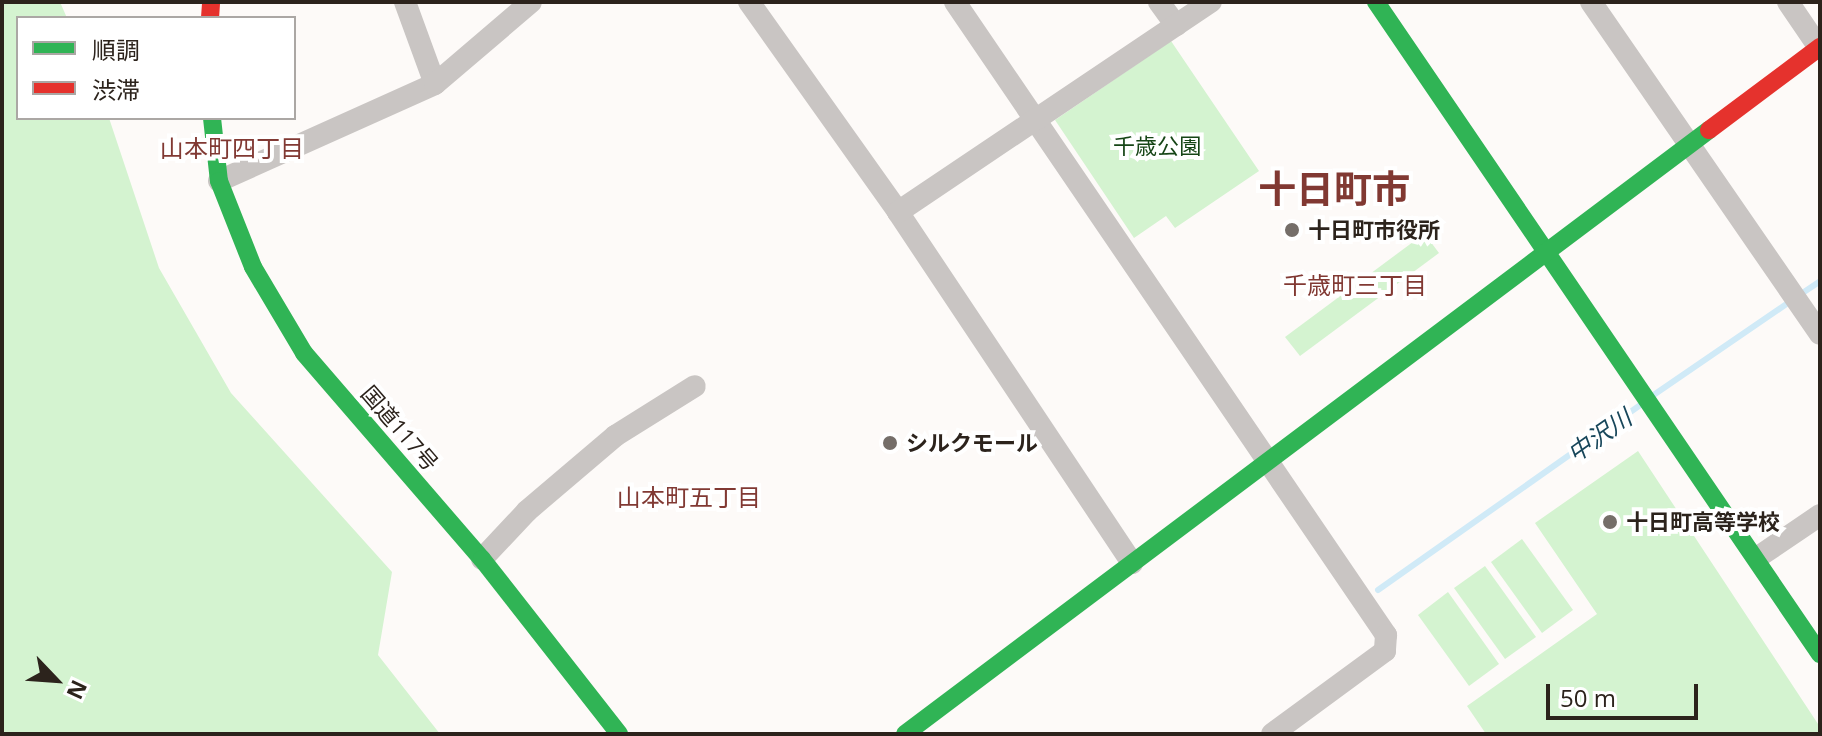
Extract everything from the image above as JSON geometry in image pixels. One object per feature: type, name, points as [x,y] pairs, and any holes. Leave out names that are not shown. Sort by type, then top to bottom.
[{"type":"main road","points":[[1376,2],[1758,557],[1820,654]]},
{"type":"main road","points":[[905,734],[1820,48]]},
{"type":"main road","name":"国道117号","points":[[212,120],[219,181],[253,267],[304,353],[482,559],[619,734]]},
{"type":"street","points":[[405,2],[435,84]]},
{"type":"street","points":[[219,181],[435,84],[531,2]]},
{"type":"street","points":[[749,2],[898,212],[1132,563]]},
{"type":"street","points":[[955,2],[1386,635],[1385,651],[1272,734]]},
{"type":"street","points":[[1159,2],[1176,25]]},
{"type":"street","points":[[898,212],[1211,2]]},
{"type":"street","points":[[1591,2],[1820,334]]},
{"type":"street","points":[[1788,2],[1820,48]]},
{"type":"street","points":[[482,559],[527,511],[615,436],[695,386]]},
{"type":"street","points":[[1758,557],[1820,515]]},
{"type":"green space","points":[[2,2],[60,2],[66,16],[16,16],[16,120],[110,120],[159,268],[231,393],[392,572],[378,655],[440,734],[2,734]]},
{"type":"green space","name":"千歳公園","points":[[1171,41],[1259,171],[1175,228],[1166,216],[1134,238],[1055,120]]},
{"type":"green space","points":[[1427,237],[1439,253],[1300,356],[1285,337],[1417,239]]},
{"type":"green space","points":[[1638,451],[1820,727],[1820,734],[1486,734],[1467,706],[1597,614],[1535,523]]},
{"type":"green space","points":[[1522,539],[1573,610],[1542,633],[1491,562]]},
{"type":"green space","points":[[1485,566],[1536,637],[1505,659],[1454,588]]},
{"type":"green space","points":[[1448,592],[1499,664],[1469,686],[1418,615]]},
{"type":"waterway","name":"中沢川","points":[[1801,294],[1820,281]]},
{"type":"waterway","name":"中沢川","points":[[1655,394],[1791,301]]},
{"type":"waterway","name":"中沢川","points":[[1378,590],[1640,405]]},
{"type":"traffic: fast","points":[[1376,2],[1820,654]]},
{"type":"traffic: fast","points":[[212,120],[219,181],[253,267],[304,353],[482,559],[619,734]]},
{"type":"traffic: fast","points":[[905,734],[1709,130]]},
{"type":"traffic: jam","points":[[210,16],[211,2]]},
{"type":"traffic: jam","points":[[1709,130],[1820,47]]},
{"type":"place","name":"十日町市役所","points":[[1292,230]]},
{"type":"place","name":"シルクモール","points":[[890,443]]},
{"type":"place","name":"十日町高等学校","points":[[1610,522]]},
{"type":"district","name":"山本町四丁目","points":[[232,148]]},
{"type":"district","name":"十日町市","points":[[1334,189]]},
{"type":"district","name":"千歳町三丁目","points":[[1355,285]]},
{"type":"district","name":"山本町五丁目","points":[[689,497]]}]
